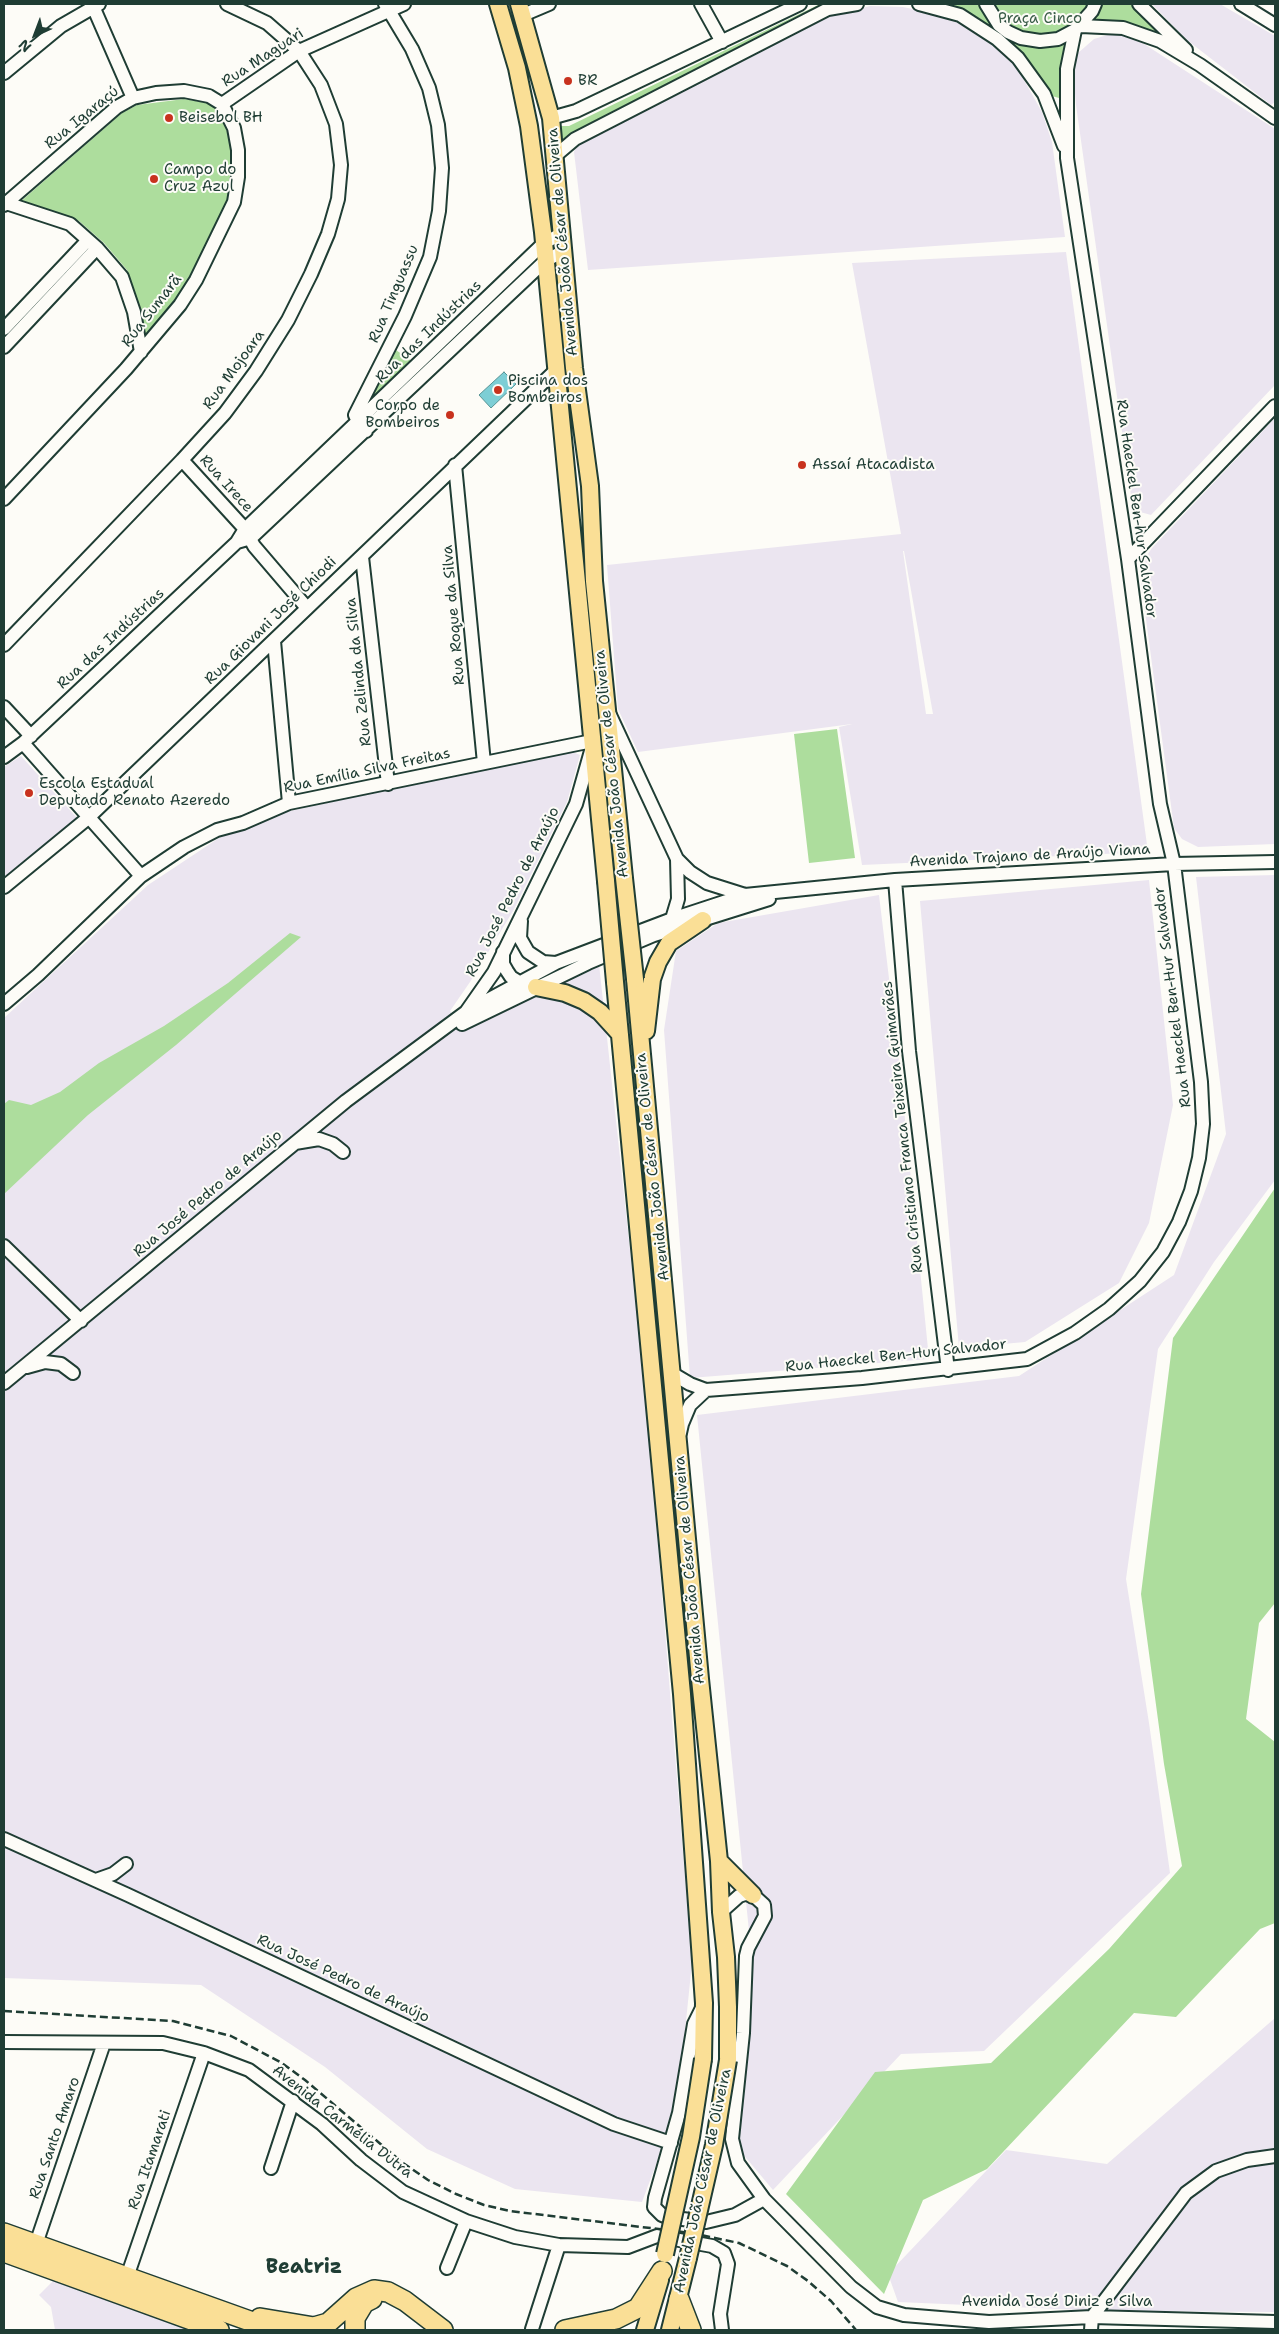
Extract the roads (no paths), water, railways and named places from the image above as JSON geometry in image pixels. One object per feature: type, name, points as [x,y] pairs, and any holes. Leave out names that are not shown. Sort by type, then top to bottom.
[{"type":"highway","points":[[4,2233],[127,2277],[223,2322],[314,2327],[328,2323],[356,2298],[374,2290],[388,2292],[405,2301],[443,2330]]},
{"type":"highway","points":[[4,2252],[223,2322],[275,2330]]},
{"type":"highway","points":[[565,2330],[616,2318],[638,2308],[664,2262]]},
{"type":"highway","points":[[355,2330],[355,2318],[364,2303],[382,2298],[401,2307],[432,2330]]},
{"type":"highway","points":[[679,2299],[691,2330]]},
{"type":"highway","points":[[598,2330],[614,2330]]},
{"type":"main road","name":"Avenida João César de Oliveira","points":[[498,4],[517,68],[529,126],[544,244],[682,1694],[704,2003],[703,2059],[691,2137],[664,2262],[645,2330]]},
{"type":"main road","name":"Avenida João César de Oliveira","points":[[521,9],[551,118],[574,368],[590,486],[594,581],[635,979],[700,1678],[719,1861],[721,1912],[726,1956],[728,2060],[714,2145],[679,2299],[670,2330]]},
{"type":"main road","points":[[588,706],[593,711],[599,712],[607,708]]},
{"type":"main road","points":[[642,1058],[652,979],[658,962],[669,943],[703,920]]},
{"type":"main road","points":[[536,987],[565,992],[584,1001],[600,1012],[620,1034]]},
{"type":"main road","points":[[719,1861],[753,1895]]},
{"type":"street","points":[[4,73],[60,26],[95,4],[133,98]]},
{"type":"street","name":"Rua Mojoara","points":[[4,645],[225,413],[256,371],[288,320],[315,266],[328,234],[338,199],[341,165],[336,124],[321,85],[299,51],[267,23],[227,4]]},
{"type":"street","name":"Rua Maguari","points":[[222,104],[299,51],[388,6],[404,4]]},
{"type":"street","points":[[521,9],[549,4]]},
{"type":"street","points":[[701,4],[722,42]]},
{"type":"street","points":[[551,118],[576,111],[800,4]]},
{"type":"street","points":[[555,156],[575,138],[819,14],[828,10],[857,4]]},
{"type":"street","points":[[919,4],[960,15],[1000,34],[1040,41],[1058,39],[1078,28],[1092,11],[1095,4]]},
{"type":"street","points":[[986,4],[1000,34]]},
{"type":"street","points":[[1139,4],[1200,64]]},
{"type":"street","points":[[1241,4],[1275,25]]},
{"type":"street","name":"Rua Tinguassu","points":[[362,427],[356,412],[405,316],[430,257],[439,211],[442,168],[438,125],[429,88],[412,49],[388,6]]},
{"type":"street","points":[[1078,28],[1122,28],[1144,34],[1200,64],[1275,118]]},
{"type":"street","name":"Rua Haeckel Ben-hur Salvador","points":[[1078,28],[1069,56],[1067,158],[1128,559],[1160,804],[1174,864]]},
{"type":"street","name":"Rua Haeckel Ben-hur Salvador","points":[[1000,34],[1044,94],[1067,158]]},
{"type":"street","name":"Rua Igaraçú","points":[[5,204],[117,107],[133,98],[156,93],[184,91],[209,96],[222,104]]},
{"type":"street","points":[[1044,94],[1059,101],[1067,98]]},
{"type":"street","name":"Rua Sumarã","points":[[4,499],[140,352],[180,305],[196,280],[234,202],[238,177],[238,150],[234,128],[222,104]]},
{"type":"street","points":[[5,204],[70,224],[92,244],[122,277],[134,312],[140,352]]},
{"type":"street","name":"Rua das Indústrias","points":[[362,427],[544,244],[562,234]]},
{"type":"street","points":[[4,347],[9,329],[92,244]]},
{"type":"street","name":"Rua das Indústrias","points":[[4,757],[27,739],[237,542],[248,534],[362,427],[545,261],[562,252]]},
{"type":"street","name":"Rua Giovani José Chiodi","points":[[4,887],[88,818],[556,371]]},
{"type":"street","points":[[1128,559],[1275,406]]},
{"type":"street","name":"Rua Irece","points":[[182,460],[248,534],[254,546],[307,608]]},
{"type":"street","name":"Rua Roque da Silva","points":[[456,465],[484,763]]},
{"type":"street","name":"Rua Zelinda da Silva","points":[[362,557],[388,784]]},
{"type":"street","points":[[274,641],[289,803]]},
{"type":"street","points":[[4,707],[88,818],[141,876]]},
{"type":"street","name":"Avenida Trajano de Araújo Viana","points":[[607,708],[677,859],[706,884],[744,895]]},
{"type":"street","name":"Rua Emília Silva Freitas","points":[[4,1004],[38,975],[141,876],[184,847],[217,830],[243,823],[289,803],[484,763],[592,744]]},
{"type":"street","name":"Rua José Pedro de Araújo","points":[[4,1383],[346,1100],[466,1012],[494,972],[576,804],[592,744]]},
{"type":"street","name":"Rua José Pedro de Araújo","points":[[576,804],[588,802],[599,811]]},
{"type":"street","points":[[624,948],[672,919],[678,899],[677,859]]},
{"type":"street","name":"Avenida Trajano de Araújo Viana","points":[[466,1012],[556,963],[672,919],[744,895],[895,880],[1174,864],[1275,862]]},
{"type":"street","name":"Rua Haeckel Ben-Hur Salvador","points":[[672,1374],[706,1390],[948,1370],[1027,1359],[1075,1333],[1110,1309],[1140,1281],[1163,1252],[1179,1222],[1191,1191],[1200,1158],[1203,1124],[1201,1082],[1174,864]]},
{"type":"street","name":"Rua Cristiano Franca Teixeira Guimarães","points":[[895,880],[909,1051],[948,1370]]},
{"type":"street","name":"Avenida Trajano de Araújo Viana","points":[[456,1026],[536,987],[624,948],[747,904],[784,895],[787,892]]},
{"type":"street","points":[[522,916],[520,938],[528,952],[543,962],[556,963]]},
{"type":"street","points":[[503,952],[503,964],[511,977],[518,982],[536,987]]},
{"type":"street","name":"Rua José Pedro de Araújo","points":[[435,1035],[456,1026]]},
{"type":"street","points":[[293,1144],[319,1139],[333,1144],[343,1152]]},
{"type":"street","points":[[4,1246],[81,1321]]},
{"type":"street","points":[[20,1370],[46,1362],[61,1364],[73,1373]]},
{"type":"street","points":[[679,1444],[682,1424],[690,1405],[706,1390]]},
{"type":"street","name":"Rua José Pedro de Araújo","points":[[4,1839],[96,1880],[614,2124],[671,2143]]},
{"type":"street","points":[[96,1880],[113,1874],[126,1864]]},
{"type":"street","points":[[704,2003],[694,2024],[679,2113],[655,2198],[654,2208],[662,2216],[699,2222],[715,2221],[735,2215],[764,2199],[738,2163],[732,2139],[743,2033],[746,1956],[748,1948],[765,1916],[764,1905],[753,1895],[745,1894],[739,1896],[721,1912]]},
{"type":"street","name":"Avenida Carmélia Dutra","points":[[4,2042],[164,2043],[204,2054],[249,2070],[293,2101],[322,2124],[361,2160],[403,2192],[466,2221],[515,2237],[560,2245],[628,2247],[657,2236],[712,2246],[724,2253],[728,2264],[720,2314],[722,2330]]},
{"type":"street","name":"Rua Santo Amaro","points":[[36,2244],[104,2043]]},
{"type":"street","name":"Rua Itamarati","points":[[127,2277],[204,2054]]},
{"type":"street","points":[[271,2168],[293,2101]]},
{"type":"street","points":[[1091,2330],[1092,2317],[1186,2193],[1216,2171],[1247,2160],[1275,2156]]},
{"type":"street","name":"Avenida José Diniz e Silva","points":[[764,2199],[851,2287],[877,2307],[904,2315],[989,2322],[1092,2317],[1231,2325],[1275,2322]]},
{"type":"street","points":[[447,2268],[466,2221]]},
{"type":"street","points":[[532,2329],[560,2245]]},
{"type":"water","name":"Piscina dos Bombeiros","points":[[504,372],[516,384],[491,408],[479,395]]},
{"type":"railway","points":[[4,2011],[173,2021],[231,2036],[282,2063],[305,2080],[403,2163],[428,2180],[456,2194],[484,2205],[510,2211],[691,2233],[739,2243],[787,2266],[808,2281],[831,2301],[856,2330]]},
{"type":"place","name":"BR","points":[[568,81]]},
{"type":"place","name":"Beisebol BH","points":[[169,118]]},
{"type":"place","name":"Campo do Cruz Azul","points":[[154,179]]},
{"type":"place","name":"Piscina dos Bombeiros","points":[[498,390]]},
{"type":"place","name":"Corpo de Bombeiros","points":[[450,415]]},
{"type":"place","name":"Assaí Atacadista","points":[[802,465]]},
{"type":"place","name":"Escola Estadual Deputado Renato Azeredo","points":[[29,793]]},
{"type":"district","name":"Beatriz","points":[[304,2268]]},
{"type":"park label","name":"Praça Cinco","points":[[1040,19]]}]
